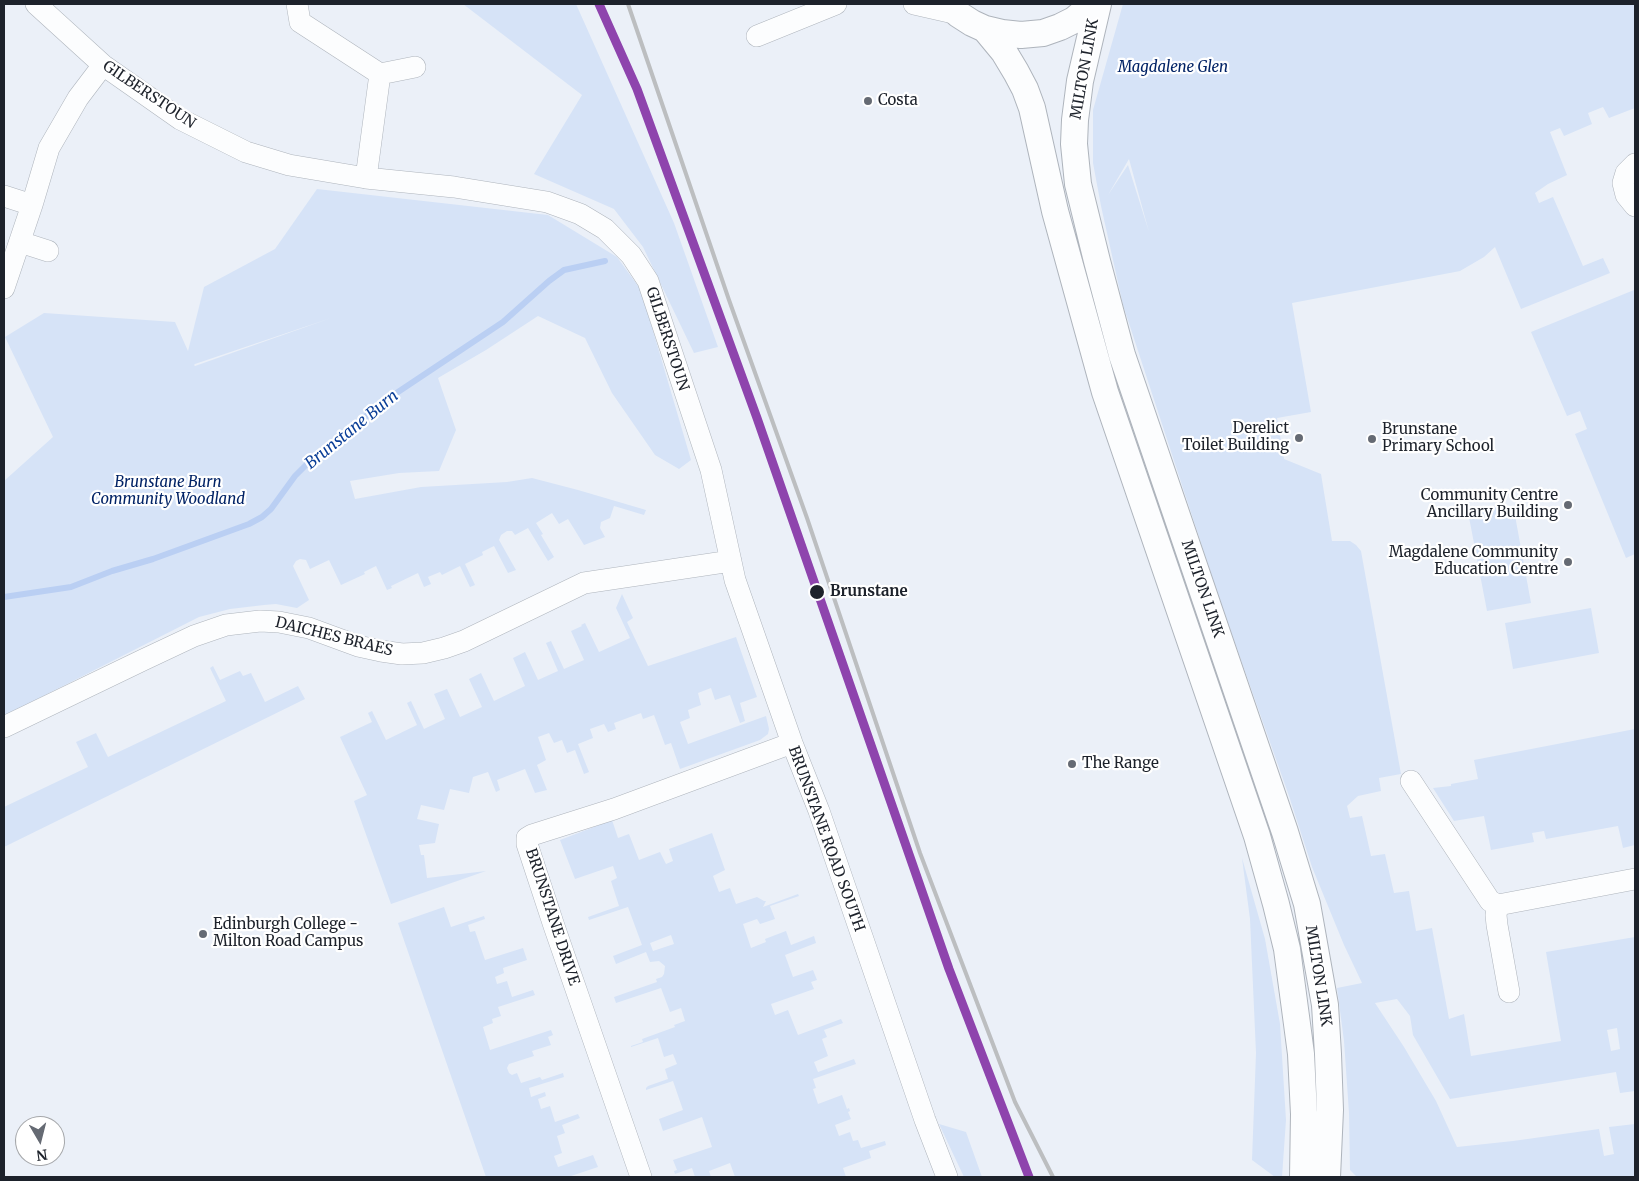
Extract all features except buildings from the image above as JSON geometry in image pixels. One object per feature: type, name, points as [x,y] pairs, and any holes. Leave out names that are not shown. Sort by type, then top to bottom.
[{"type":"main road","points":[[952,9],[972,23],[985,29],[1002,34],[1021,35],[1043,33],[1060,27],[1074,20],[1093,4]]},
{"type":"main road","name":"MILTON LINK","points":[[1098,4],[1080,81],[1074,144],[1078,184],[1122,355],[1285,832],[1307,904],[1325,1005],[1330,1110],[1327,1177]]},
{"type":"main road","name":"MILTON LINK","points":[[985,29],[1016,72],[1025,88],[1032,108],[1055,211],[1105,392],[1257,836],[1274,896],[1287,949],[1301,1054],[1304,1114],[1303,1177]]},
{"type":"street","name":"GILBERSTOUN","points":[[36,4],[103,65],[180,119],[246,152],[288,165],[366,178],[454,187],[547,202],[580,214],[605,229],[631,255],[648,282],[711,470],[717,498]]},
{"type":"street","points":[[297,4],[300,22],[380,74],[415,67]]},
{"type":"street","points":[[757,36],[836,4]]},
{"type":"street","points":[[914,4],[952,9]]},
{"type":"street","points":[[4,288],[49,148],[78,98],[103,65]]},
{"type":"street","points":[[366,178],[380,74]]},
{"type":"street","points":[[1635,164],[1626,173],[1623,183],[1626,195],[1635,206]]},
{"type":"street","points":[[4,196],[32,205]]},
{"type":"street","points":[[20,242],[48,251]]},
{"type":"street","name":"BRUNSTANE ROAD SOUTH","points":[[717,498],[735,580],[792,743],[819,811],[924,1120],[947,1177]]},
{"type":"street","name":"DAICHES BRAES","points":[[4,727],[177,644],[210,629],[226,625],[260,621],[280,622],[309,628],[358,646],[381,651],[402,654],[423,653],[464,641],[584,583],[730,561]]},
{"type":"street","name":"BRUNSTANE DRIVE","points":[[642,1177],[557,935],[527,844],[527,838],[614,809],[792,743]]},
{"type":"street","points":[[1411,781],[1490,901],[1498,906],[1635,879]]},
{"type":"street","points":[[1498,906],[1496,915],[1497,925],[1509,992]]},
{"type":"green space","points":[[463,4],[576,4],[674,223],[718,347],[694,353],[643,247],[614,209],[534,174],[582,95]]},
{"type":"green space","name":"Magdalene Glen","points":[[1123,4],[1635,4],[1635,108],[1609,118],[1603,107],[1588,113],[1592,124],[1564,136],[1560,128],[1550,132],[1567,175],[1535,193],[1539,203],[1553,197],[1583,266],[1603,258],[1610,273],[1521,309],[1495,247],[1484,257],[1460,271],[1292,303],[1311,412],[1277,418],[1284,459],[1321,474],[1332,541],[1350,541],[1361,551],[1401,774],[1379,778],[1381,791],[1358,796],[1347,806],[1350,818],[1362,816],[1371,856],[1385,854],[1394,893],[1409,891],[1416,931],[1432,928],[1449,1019],[1464,1014],[1471,1056],[1561,1041],[1546,952],[1635,937],[1635,1091],[1620,1093],[1616,1072],[1450,1099],[1413,1035],[1410,1016],[1397,999],[1375,1003],[1436,1101],[1457,1147],[1599,1129],[1604,1156],[1614,1154],[1609,1127],[1635,1124],[1635,1177],[1357,1177],[1350,1170],[1349,1113],[1344,1041],[1337,988],[1362,983],[1312,867],[1218,595],[1123,305],[1093,163],[1093,110]],"holes":[[[1129,159],[1149,232],[1128,165],[1108,195]],[[1617,1028],[1620,1049],[1611,1051],[1607,1030]]]},
{"type":"green space","name":"Brunstane Burn Community Woodland","points":[[317,189],[548,215],[617,257],[641,290],[691,460],[679,469],[655,455],[612,393],[585,338],[538,316],[438,378],[456,430],[439,471],[399,473],[350,481],[355,499],[421,487],[507,482],[532,478],[646,510],[644,515],[614,506],[610,518],[601,522],[600,528],[605,537],[584,545],[568,519],[559,524],[552,513],[536,523],[554,557],[548,561],[528,528],[515,535],[512,531],[507,531],[501,535],[499,540],[516,570],[508,573],[494,546],[482,552],[483,555],[465,564],[475,585],[470,587],[460,566],[442,575],[440,572],[428,577],[431,584],[424,587],[418,573],[391,586],[392,588],[387,590],[376,566],[364,572],[365,574],[341,585],[329,560],[310,569],[306,560],[300,559],[293,566],[309,600],[297,608],[276,604],[264,605],[230,609],[199,617],[4,716],[4,481],[53,437],[5,337],[44,313],[175,322],[188,351],[204,287],[275,249]],"holes":[[[331,318],[195,366],[195,364]]]},
{"type":"green space","points":[[1634,290],[1635,554],[1626,558],[1575,434],[1587,429],[1580,411],[1567,416],[1531,332]]},
{"type":"green space","points":[[1502,505],[1514,510],[1531,603],[1487,611],[1468,512]]},
{"type":"green space","points":[[622,594],[633,618],[627,622],[648,666],[736,637],[757,697],[740,703],[745,721],[740,723],[730,695],[715,700],[711,688],[698,693],[701,705],[688,710],[690,718],[680,722],[688,744],[766,716],[769,729],[768,734],[760,740],[680,769],[671,743],[665,745],[654,715],[643,719],[641,713],[614,723],[616,729],[608,732],[604,724],[590,729],[593,738],[578,744],[589,772],[584,774],[575,750],[567,753],[562,740],[554,743],[549,733],[538,737],[546,760],[537,765],[547,790],[535,793],[525,769],[497,780],[500,790],[496,792],[488,772],[473,777],[469,793],[450,789],[444,810],[421,805],[417,819],[439,824],[435,843],[419,845],[421,855],[424,855],[427,878],[486,871],[391,904],[354,801],[367,795],[340,737],[372,722],[368,713],[372,711],[386,740],[417,725],[407,703],[411,701],[424,729],[445,719],[434,694],[447,689],[460,717],[482,707],[469,679],[481,673],[494,701],[525,686],[513,658],[525,652],[538,680],[558,671],[546,643],[551,641],[564,669],[584,660],[571,631],[585,623],[599,652],[630,638],[616,608]]},
{"type":"green space","points":[[1591,608],[1599,653],[1513,669],[1505,623]]},
{"type":"green space","points":[[213,666],[220,680],[240,671],[243,676],[251,673],[265,702],[298,686],[305,699],[4,847],[4,807],[88,767],[76,742],[96,733],[108,757],[226,701],[210,668]]},
{"type":"green space","points":[[1635,729],[1635,845],[1623,848],[1618,826],[1546,839],[1544,831],[1532,833],[1534,842],[1491,850],[1484,816],[1454,821],[1433,788],[1451,786],[1451,784],[1478,779],[1474,760]]},
{"type":"green space","points":[[612,820],[618,838],[629,834],[639,860],[660,852],[666,864],[673,861],[669,849],[712,833],[725,870],[713,876],[719,892],[730,888],[736,904],[757,897],[766,901],[763,907],[798,894],[799,896],[770,906],[775,919],[760,924],[757,919],[743,924],[751,948],[766,942],[765,939],[786,931],[791,945],[814,936],[816,943],[785,955],[793,977],[813,970],[817,980],[811,982],[814,989],[771,1004],[775,1015],[788,1010],[798,1035],[841,1019],[843,1023],[824,1030],[827,1037],[822,1039],[828,1056],[814,1062],[818,1072],[854,1059],[856,1064],[813,1079],[816,1088],[813,1089],[818,1104],[842,1095],[847,1109],[849,1108],[850,1111],[848,1112],[851,1119],[835,1125],[839,1136],[850,1132],[853,1141],[858,1140],[861,1148],[885,1141],[886,1145],[869,1151],[871,1158],[843,1168],[846,1177],[735,1177],[730,1163],[709,1171],[711,1177],[695,1177],[692,1168],[675,1174],[674,1171],[677,1170],[673,1160],[712,1147],[702,1117],[663,1131],[659,1119],[683,1110],[673,1081],[646,1090],[646,1088],[668,1079],[665,1069],[677,1064],[673,1054],[664,1057],[658,1038],[631,1046],[643,1042],[642,1039],[675,1027],[674,1025],[685,1021],[681,1008],[670,1012],[661,988],[616,1003],[614,997],[657,982],[656,979],[664,974],[665,966],[659,961],[650,962],[646,952],[616,964],[613,956],[642,945],[628,907],[589,920],[588,917],[619,906],[611,881],[617,878],[613,866],[575,879],[560,840]],"holes":[[[671,935],[674,944],[653,951],[650,943]]]},
{"type":"green space","points":[[1242,858],[1265,939],[1280,1024],[1286,1120],[1282,1177],[1275,1177],[1252,1160],[1256,1053],[1250,919]]},
{"type":"green space","points":[[444,907],[451,927],[484,916],[485,919],[468,925],[470,932],[475,931],[485,960],[523,948],[527,960],[503,968],[504,973],[495,977],[497,984],[507,981],[512,997],[533,990],[535,995],[498,1007],[501,1016],[492,1019],[493,1023],[483,1027],[490,1050],[551,1030],[553,1035],[548,1037],[551,1045],[532,1051],[534,1056],[509,1064],[507,1068],[512,1075],[517,1073],[521,1083],[540,1077],[542,1080],[563,1073],[564,1077],[529,1088],[531,1097],[545,1092],[546,1096],[538,1099],[541,1109],[550,1106],[555,1122],[578,1114],[580,1118],[562,1125],[565,1133],[557,1136],[562,1153],[554,1156],[558,1167],[593,1155],[598,1167],[568,1177],[486,1177],[398,923]]},
{"type":"green space","points":[[939,1124],[966,1132],[982,1177],[964,1177]]},
{"type":"waterway","name":"Brunstane Burn","points":[[4,597],[71,587],[249,524],[262,517],[271,509],[295,476],[308,463],[386,400],[503,322],[564,270],[605,261]]},
{"type":"railway","points":[[628,4],[729,300],[807,518],[920,853],[1015,1102],[1053,1177]]},
{"type":"transit line","points":[[599,4],[637,89],[757,418],[949,969],[1029,1177]]},
{"type":"place","name":"Costa","points":[[868,101]]},
{"type":"place","name":"Derelict Toilet Building","points":[[1299,438]]},
{"type":"place","name":"Brunstane Primary School","points":[[1372,439]]},
{"type":"place","name":"Community Centre Ancillary Building","points":[[1568,505]]},
{"type":"place","name":"Magdalene Community Education Centre","points":[[1568,562]]},
{"type":"place","name":"Brunstane","points":[[817,592]]},
{"type":"place","name":"The Range","points":[[1072,764]]},
{"type":"place","name":"Edinburgh College - Milton Road Campus","points":[[203,934]]}]
